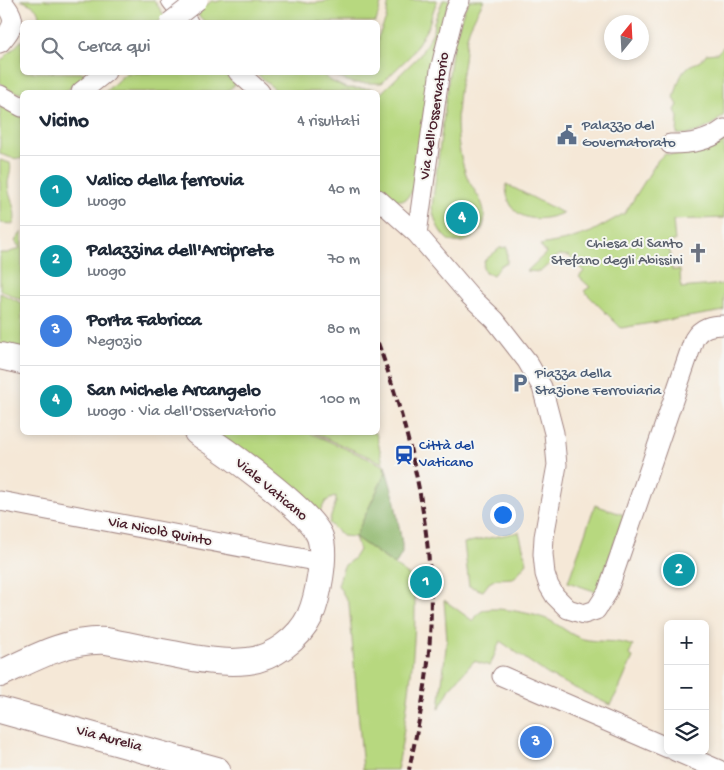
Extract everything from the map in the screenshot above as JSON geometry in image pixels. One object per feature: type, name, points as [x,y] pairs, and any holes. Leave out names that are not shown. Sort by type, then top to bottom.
[{"type":"street","points":[[0,43],[13,22],[12,14],[1,0]]},
{"type":"street","points":[[171,0],[186,20]]},
{"type":"street","points":[[173,20],[198,0]]},
{"type":"street","name":"Via dell'Osservatorio","points":[[417,234],[440,70],[454,13],[460,0]]},
{"type":"street","points":[[84,90],[102,75]]},
{"type":"street","points":[[241,75],[258,90]]},
{"type":"street","points":[[0,95],[20,105]]},
{"type":"street","points":[[670,144],[697,142],[711,138],[724,129]]},
{"type":"street","points":[[380,201],[417,234],[470,296],[495,320],[527,361],[542,387],[554,433],[557,464],[544,537],[544,565],[549,586],[555,596],[568,609],[576,612],[584,614],[596,610],[607,593],[694,339],[702,329],[724,325]]},
{"type":"street","points":[[0,356],[20,361]]},
{"type":"street","name":"Viale Vaticano","points":[[0,674],[27,661],[72,644],[92,640],[215,661],[241,662],[262,658],[287,643],[299,632],[308,620],[318,590],[320,541],[317,532],[310,521],[288,501],[200,435]]},
{"type":"street","name":"Via Nicolò Quinto","points":[[0,501],[320,562]]},
{"type":"street","points":[[6,711],[6,692],[10,682],[27,661]]},
{"type":"street","points":[[502,676],[664,746]]},
{"type":"street","name":"Via Aurelia","points":[[6,711],[210,769]]},
{"type":"street","points":[[684,755],[719,770]]},
{"type":"green space","points":[[21,0],[154,0],[165,17],[161,20],[39,20],[37,10],[32,5]]},
{"type":"green space","points":[[213,0],[215,2],[223,0],[295,0],[313,3],[327,0],[382,0],[377,20],[203,20],[196,13]]},
{"type":"green space","points":[[389,0],[437,0],[428,27],[411,55],[382,83],[352,83],[334,75],[380,75],[380,32],[386,19]]},
{"type":"green space","points":[[443,0],[450,0],[434,41],[412,192],[405,200],[395,200],[391,197],[386,200],[380,194],[380,94],[420,55],[433,32],[434,22]]},
{"type":"green space","points":[[470,0],[484,0],[470,27],[467,39],[458,104],[457,131],[466,174],[481,202],[484,222],[474,237],[462,242],[456,242],[446,238],[440,231],[432,207],[453,44],[464,10]]},
{"type":"green space","points":[[20,42],[20,75],[88,75],[67,90],[20,90],[20,93],[0,83],[0,62]]},
{"type":"green space","points":[[724,46],[724,115],[702,130],[690,134],[677,134],[678,117],[675,110],[678,105],[674,98],[682,74],[690,66],[699,62],[706,54],[717,53]]},
{"type":"green space","points":[[124,75],[225,75],[236,84],[228,90],[107,90]]},
{"type":"green space","points":[[258,75],[323,75],[346,88],[373,89],[372,90],[276,90]]},
{"type":"green space","points":[[0,106],[20,116],[20,159],[0,154]]},
{"type":"green space","points":[[724,140],[724,218],[673,220],[675,241],[669,242],[672,270],[680,270],[681,288],[724,284],[724,311],[621,328],[584,291],[590,287],[579,277],[584,271],[569,256],[559,255],[540,272],[527,271],[546,253],[540,245],[567,240],[591,232],[625,213],[658,160],[664,154],[695,152],[709,148]]},
{"type":"green space","points":[[0,160],[11,165],[8,183],[15,213],[14,224],[0,223]]},
{"type":"green space","points":[[506,184],[563,213],[552,217],[532,218],[516,212],[507,196]]},
{"type":"green space","points":[[20,235],[20,248],[15,241]]},
{"type":"green space","points":[[507,247],[507,263],[501,265],[493,275],[485,273],[483,268],[484,261],[500,248]]},
{"type":"green space","points":[[20,248],[20,299],[0,290],[0,253],[8,253]]},
{"type":"green space","points":[[0,293],[20,302],[20,351],[0,346]]},
{"type":"green space","points":[[216,435],[315,435],[385,466],[384,470],[386,471],[355,537],[342,536],[329,523],[336,496],[326,501],[318,515]]},
{"type":"green space","points":[[319,435],[376,435],[383,463]]},
{"type":"green space","points":[[385,466],[394,497],[402,544],[402,553],[395,565],[355,537],[386,472],[384,470]]},
{"type":"green space","points":[[595,505],[624,515],[597,592],[568,582]]},
{"type":"green space","points":[[519,532],[527,563],[514,578],[496,579],[489,583],[483,591],[469,586],[464,543]]},
{"type":"green space","points":[[355,537],[414,579],[415,627],[413,658],[397,770],[363,770],[349,604],[338,585],[344,566],[354,558],[359,550]]},
{"type":"green space","points":[[444,600],[473,621],[481,612],[490,609],[526,613],[549,620],[583,639],[633,646],[629,655],[633,657],[610,705],[550,676],[500,641],[490,666],[474,661],[451,687],[439,709],[447,639]]},
{"type":"railway","points":[[380,349],[391,380],[412,456],[420,494],[430,573],[431,612],[428,666],[409,770]]},
{"type":"place","name":"Palazzo del Governatorato","points":[[567,135]]},
{"type":"place","name":"San Michele Arcangelo","points":[[462,218]]},
{"type":"place","name":"Chiesa di Santo Stefano degli Abissini","points":[[698,253]]},
{"type":"place","name":"Piazza della Stazione Ferroviaria","points":[[520,383]]},
{"type":"place","name":"Città del Vaticano","points":[[404,455]]},
{"type":"place","name":"Palazzina dell'Arciprete","points":[[679,570]]},
{"type":"place","name":"Valico della ferrovia","points":[[426,582]]},
{"type":"place","name":"Porta Fabricca","points":[[536,742]]}]
